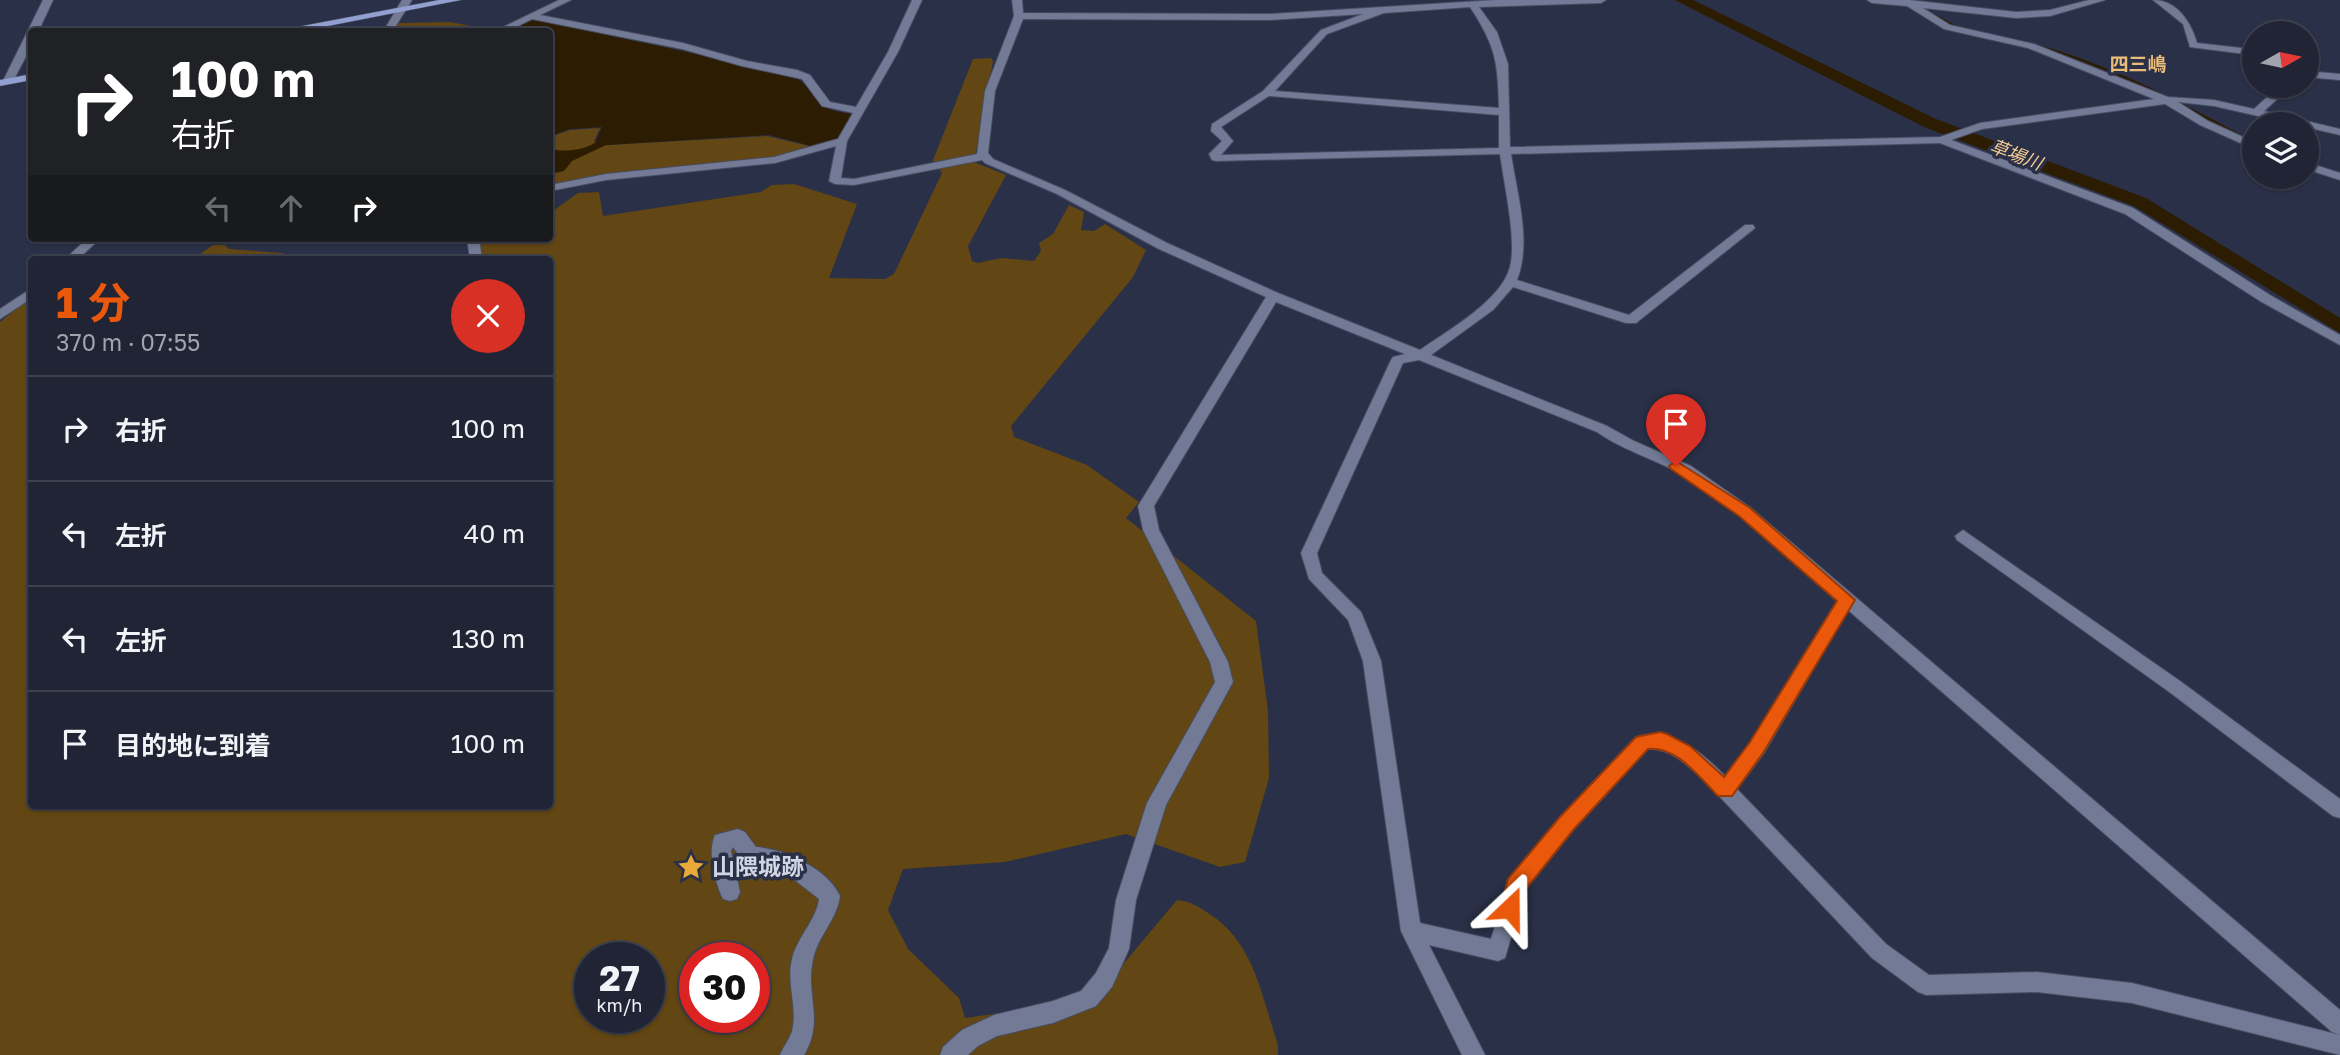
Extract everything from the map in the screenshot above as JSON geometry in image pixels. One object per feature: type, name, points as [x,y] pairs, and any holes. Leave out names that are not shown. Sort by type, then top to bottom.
[{"type":"main road","points":[[295,28],[406,4],[456,0]]},
{"type":"main road","points":[[4,82],[28,78]]},
{"type":"street","points":[[34,28],[48,0]]},
{"type":"street","points":[[505,28],[566,0]]},
{"type":"street","points":[[917,0],[893,52],[842,141],[835,181],[840,183],[983,156],[1163,246],[1273,296],[1602,429],[1615,439],[1676,466],[1745,512],[2340,1024]]},
{"type":"street","points":[[983,156],[990,91],[1019,16],[1017,0]]},
{"type":"street","points":[[1019,16],[1269,17],[1380,5],[1601,0]]},
{"type":"street","points":[[1872,0],[1905,1],[2016,15],[2050,13],[2101,0]]},
{"type":"street","points":[[2158,0],[2187,23],[2193,45],[2242,50]]},
{"type":"street","points":[[1905,1],[1947,27],[2031,46],[2166,100],[2186,114],[2242,140]]},
{"type":"street","points":[[390,28],[406,4]]},
{"type":"street","points":[[1472,1054],[1411,931],[1372,661],[1355,617],[1315,576],[1309,553],[1398,360],[1422,355],[1488,307],[1510,282],[1516,267],[1518,246],[1505,150],[1503,64],[1492,32],[1473,4]]},
{"type":"street","points":[[1380,5],[1324,32],[1267,93],[1216,126],[1216,131],[1228,141],[1215,154],[1216,158],[1941,140],[1980,126],[2166,100],[2204,102],[2251,112]]},
{"type":"street","points":[[529,16],[683,46],[746,64],[793,72],[806,77],[826,104],[859,111]]},
{"type":"street","points":[[4,82],[28,40]]},
{"type":"street","points":[[2319,75],[2340,76]]},
{"type":"street","points":[[1267,93],[1504,112]]},
{"type":"street","points":[[2257,112],[2273,98]]},
{"type":"street","points":[[2319,127],[2340,132]]},
{"type":"street","points":[[1941,140],[2129,211],[2265,298],[2340,341]]},
{"type":"street","points":[[553,187],[606,177],[775,160],[842,141]]},
{"type":"street","points":[[2319,169],[2340,177]]},
{"type":"street","points":[[1510,282],[1631,320],[1749,228]]},
{"type":"street","points":[[74,256],[90,242]]},
{"type":"street","points":[[0,315],[28,295]]},
{"type":"street","points":[[951,1055],[970,1038],[995,1026],[1053,1012],[1088,999],[1104,980],[1119,949],[1126,900],[1157,803],[1224,682],[1220,663],[1151,530],[1146,506],[1273,296]]},
{"type":"street","points":[[1963,536],[2174,686],[2340,810]]},
{"type":"street","points":[[1725,790],[1757,748],[1846,600]]},
{"type":"street","points":[[1411,931],[1498,951],[1516,886],[1567,823],[1643,742],[1660,740],[1683,751],[1725,790],[1879,951],[1926,985],[2037,982],[2132,993],[2340,1046]]},
{"type":"street","points":[[730,892],[721,851],[722,841],[731,836],[738,838],[751,856],[766,856],[783,862],[818,883],[830,896],[829,909],[810,939],[801,965],[806,1026],[791,1055]]},
{"type":"shaded area","points":[[532,19],[790,74],[828,109],[855,114],[840,139],[815,147],[769,135],[606,145],[572,161],[564,171],[553,173],[553,149],[573,150],[589,146],[595,143],[602,127],[570,129],[553,135],[553,28],[513,28]]},
{"type":"shaded area","points":[[450,22],[482,28],[395,28],[399,23]]},
{"type":"shaded area","points":[[991,58],[993,61],[974,162],[1006,175],[968,246],[972,261],[978,263],[1001,258],[1034,261],[1041,251],[1039,243],[1053,234],[1069,205],[1084,212],[1081,230],[1094,231],[1105,224],[1146,250],[1133,277],[1011,426],[1014,437],[1087,465],[1139,502],[1126,518],[1256,621],[1268,711],[1269,778],[1245,862],[1220,867],[1126,834],[1005,862],[903,869],[888,910],[908,949],[959,998],[965,1018],[1093,1000],[1177,900],[1191,903],[1226,927],[1247,956],[1278,1045],[1278,1055],[0,1055],[0,322],[28,299],[28,809],[553,809],[553,256],[479,256],[477,242],[553,242],[553,211],[578,193],[599,192],[603,216],[761,192],[772,185],[794,184],[857,204],[829,278],[885,279],[894,274],[942,173],[933,160],[973,59]]},
{"type":"shaded area","points":[[600,128],[594,141],[607,145],[767,136],[813,147],[781,158],[553,186],[553,136],[570,130]]},
{"type":"shaded area","points":[[213,245],[225,245],[229,249],[290,256],[197,256]]},
{"type":"waterway","name":"草場川","points":[[1682,0],[1930,123],[2140,202],[2340,327]]},
{"type":"waterway","points":[[1932,14],[1958,28]]},
{"type":"waterway","points":[[2015,40],[2103,68],[2159,93],[2241,136]]},
{"type":"place","name":"山隈城跡","points":[[691,867]]},
{"type":"district","name":"四三嶋","points":[[2138,64]]},
{"type":"route","points":[[1510,908],[1516,886],[1567,823],[1643,742],[1660,740],[1683,751],[1711,774],[1725,790],[1757,748],[1846,600],[1745,512],[1707,483],[1676,466]]}]
